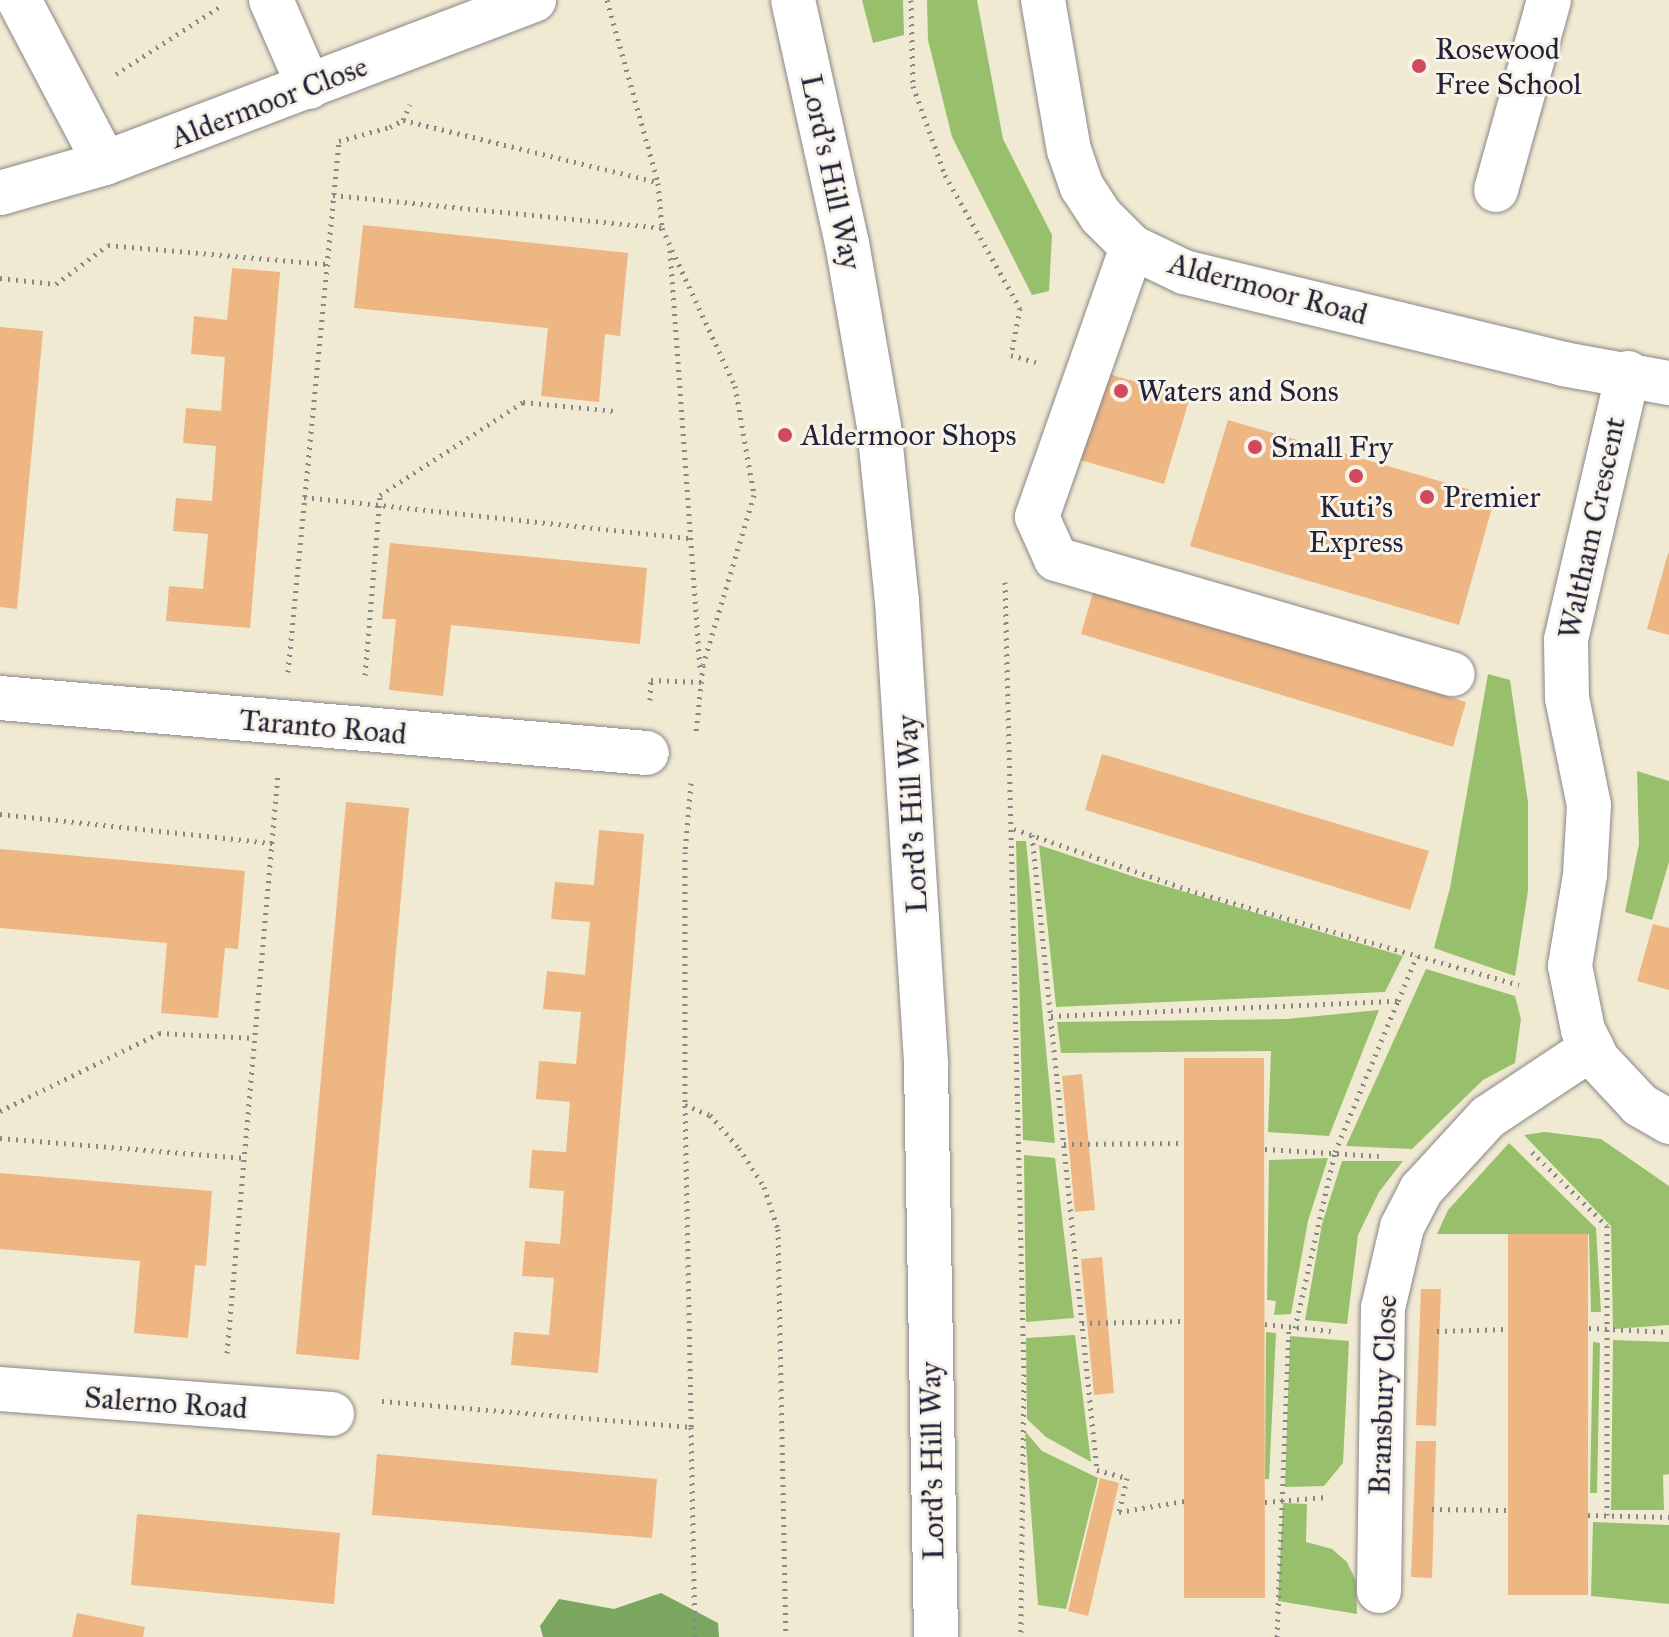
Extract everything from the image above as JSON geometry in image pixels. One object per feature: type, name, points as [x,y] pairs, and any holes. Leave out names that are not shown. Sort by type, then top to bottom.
[{"type":"street","points":[[19,0],[105,163]]},
{"type":"street","points":[[271,0],[309,87]]},
{"type":"street","name":"Aldermoor Close","points":[[0,193],[105,163],[534,0]]},
{"type":"street","name":"Lord's Hill Way","points":[[793,0],[847,243],[879,427],[902,663],[926,1064],[936,1637]]},
{"type":"street","name":"Aldermoor Road","points":[[1043,0],[1069,150],[1082,187],[1101,216],[1132,247],[1184,272],[1563,364],[1648,378]]},
{"type":"street","points":[[1496,190],[1549,0]]},
{"type":"street","points":[[1132,247],[1037,517],[1056,559],[1453,674]]},
{"type":"street","name":"Waltham Crescent","points":[[1648,378],[1570,603],[1565,654],[1567,698],[1589,805],[1585,875],[1570,966],[1574,998],[1592,1048],[1616,1083],[1669,1122]]},
{"type":"street","name":"Taranto Road","points":[[0,698],[647,753]]},
{"type":"street","name":"Bransbury Close","points":[[1379,1591],[1382,1331],[1389,1269],[1402,1227],[1421,1190],[1455,1149],[1493,1114],[1592,1048]]},
{"type":"street","name":"Salerno Road","points":[[0,1389],[332,1414]]},
{"type":"path","points":[[607,0],[658,183],[662,228],[735,386],[754,495],[701,688],[695,747]]},
{"type":"path","points":[[911,0],[913,86],[940,160],[1020,308],[1011,355],[1041,363]]},
{"type":"path","points":[[401,53],[410,79],[410,105],[403,120]]},
{"type":"path","points":[[222,1407],[339,141],[403,120],[658,183]]},
{"type":"path","points":[[333,195],[662,228]]},
{"type":"path","points":[[0,278],[56,284],[108,245],[326,264]]},
{"type":"path","points":[[670,245],[701,688]]},
{"type":"path","points":[[360,731],[380,495],[523,402],[614,411]]},
{"type":"path","points":[[304,497],[689,538]]},
{"type":"path","points":[[1005,572],[1014,829],[1024,1374],[1021,1637]]},
{"type":"path","points":[[692,777],[685,852],[685,1105],[695,1637]]},
{"type":"path","points":[[0,814],[272,843]]},
{"type":"path","points":[[1014,829],[1195,892],[1521,985]]},
{"type":"path","points":[[1032,835],[1097,1470],[1127,1478],[1119,1512],[1184,1501]]},
{"type":"path","points":[[1277,1637],[1281,1501],[1292,1328],[1335,1152],[1417,956]]},
{"type":"path","points":[[1051,1016],[1398,1001]]},
{"type":"path","points":[[0,1111],[159,1033],[255,1038]]},
{"type":"path","points":[[685,1105],[710,1115],[739,1148],[764,1187],[778,1229],[786,1637]]},
{"type":"path","points":[[1493,1114],[1607,1226],[1607,1515]]},
{"type":"path","points":[[0,1138],[244,1158]]},
{"type":"path","points":[[1064,1144],[1184,1143]]},
{"type":"path","points":[[1265,1149],[1405,1158],[1455,1149]]},
{"type":"path","points":[[1082,1323],[1184,1321]]},
{"type":"path","points":[[1265,1324],[1337,1331]]},
{"type":"path","points":[[1589,1328],[1669,1332]]},
{"type":"path","points":[[1382,1331],[1509,1329]]},
{"type":"path","points":[[332,1414],[369,1400],[691,1427]]},
{"type":"path","points":[[1265,1502],[1320,1497]]},
{"type":"path","points":[[1379,1508],[1508,1510]]},
{"type":"path","points":[[1588,1515],[1669,1517]]},
{"type":"green space","points":[[862,0],[903,0],[904,35],[873,43]]},
{"type":"green space","points":[[927,0],[977,0],[1003,139],[1052,235],[1049,291],[1032,295],[952,137],[928,40]]},
{"type":"green space","points":[[1488,674],[1510,680],[1528,802],[1528,891],[1515,976],[1434,948],[1450,888]]},
{"type":"green space","points":[[1637,771],[1669,781],[1669,862],[1652,920],[1625,912],[1639,844]]},
{"type":"green space","points":[[1016,841],[1026,841],[1055,1143],[1023,1140]]},
{"type":"green space","points":[[1039,845],[1141,879],[1403,956],[1385,992],[1056,1007]]},
{"type":"green space","points":[[1426,969],[1515,996],[1521,1019],[1515,1063],[1483,1080],[1412,1149],[1346,1146]]},
{"type":"green space","points":[[1379,1010],[1329,1136],[1268,1132],[1271,1051],[1061,1053],[1057,1022],[1287,1019]]},
{"type":"green space","points":[[1545,1132],[1601,1139],[1669,1186],[1669,1325],[1613,1329],[1611,1226],[1524,1135]]},
{"type":"green space","points":[[1509,1143],[1596,1228],[1601,1312],[1591,1312],[1589,1234],[1437,1234],[1448,1210]]},
{"type":"green space","points":[[1024,1155],[1055,1158],[1074,1318],[1026,1322]]},
{"type":"green space","points":[[1328,1158],[1308,1221],[1291,1314],[1274,1315],[1276,1301],[1267,1300],[1269,1160]]},
{"type":"green space","points":[[1342,1161],[1403,1161],[1379,1192],[1358,1235],[1347,1324],[1305,1320],[1322,1224]]},
{"type":"green space","points":[[1266,1332],[1276,1333],[1269,1479],[1265,1479]]},
{"type":"green space","points":[[1075,1335],[1091,1462],[1046,1437],[1027,1419],[1026,1338]]},
{"type":"green space","points":[[1290,1336],[1349,1341],[1343,1463],[1324,1486],[1285,1487]]},
{"type":"green space","points":[[1613,1340],[1669,1342],[1669,1474],[1663,1475],[1664,1510],[1611,1510]]},
{"type":"green space","points":[[1593,1342],[1600,1343],[1597,1493],[1590,1493]]},
{"type":"green space","points":[[1025,1431],[1042,1451],[1098,1478],[1066,1609],[1038,1605]]},
{"type":"green space","points":[[1283,1503],[1307,1504],[1306,1542],[1332,1549],[1347,1562],[1356,1581],[1357,1614],[1278,1601]]},
{"type":"green space","points":[[1593,1522],[1669,1525],[1669,1604],[1591,1596]]},
{"type":"green space","points":[[661,1593],[718,1623],[719,1637],[543,1637],[540,1626],[559,1599],[614,1609]]},
{"type":"building","points":[[363,225],[628,253],[620,336],[605,334],[599,402],[541,396],[548,328],[354,308]]},
{"type":"building","points":[[232,268],[280,272],[250,628],[166,621],[169,586],[203,589],[208,534],[173,531],[176,498],[212,501],[216,446],[183,443],[186,408],[221,411],[225,357],[191,354],[194,316],[227,320]]},
{"type":"building","points":[[0,327],[43,331],[17,609],[0,607]]},
{"type":"building","points":[[1105,373],[1190,397],[1164,484],[1080,460]]},
{"type":"building","points":[[1228,420],[1495,497],[1459,625],[1190,546]]},
{"type":"building","points":[[390,543],[647,568],[640,644],[451,625],[443,696],[389,690],[396,619],[382,619]]},
{"type":"building","points":[[1669,554],[1669,635],[1647,629]]},
{"type":"building","points":[[1094,589],[1466,702],[1453,747],[1081,634]]},
{"type":"building","points":[[1102,754],[1429,851],[1410,910],[1085,810]]},
{"type":"building","points":[[346,802],[409,808],[359,1360],[296,1354]]},
{"type":"building","points":[[599,830],[644,834],[598,1373],[511,1365],[514,1332],[549,1335],[554,1278],[522,1276],[525,1241],[560,1244],[564,1191],[529,1188],[532,1150],[566,1152],[570,1102],[536,1099],[539,1061],[576,1064],[581,1012],[543,1009],[547,971],[585,975],[590,922],[551,919],[555,882],[594,885]]},
{"type":"building","points":[[0,849],[245,871],[238,949],[225,948],[218,1018],[161,1013],[167,943],[0,928]]},
{"type":"building","points":[[1653,924],[1669,928],[1669,990],[1637,981]]},
{"type":"building","points":[[1184,1058],[1264,1058],[1265,1598],[1184,1598]]},
{"type":"building","points":[[1082,1074],[1095,1210],[1075,1212],[1062,1076]]},
{"type":"building","points":[[0,1173],[212,1191],[206,1266],[195,1265],[188,1338],[134,1333],[140,1261],[0,1249]]},
{"type":"building","points":[[1508,1234],[1588,1234],[1588,1595],[1508,1595]]},
{"type":"building","points":[[1102,1257],[1114,1393],[1094,1395],[1081,1259]]},
{"type":"building","points":[[1421,1289],[1441,1289],[1436,1426],[1416,1425]]},
{"type":"building","points":[[1416,1441],[1436,1441],[1432,1578],[1411,1577]]},
{"type":"building","points":[[377,1454],[657,1479],[652,1538],[372,1515]]},
{"type":"building","points":[[1100,1478],[1119,1483],[1088,1616],[1068,1611]]},
{"type":"building","points":[[137,1514],[340,1533],[334,1604],[131,1585]]},
{"type":"building","points":[[77,1613],[145,1627],[143,1637],[72,1637]]},
{"type":"place","name":"Rosewood Free School","points":[[1419,66]]},
{"type":"place","name":"Waters and Sons","points":[[1121,391]]},
{"type":"place","name":"Aldermoor Shops","points":[[785,435]]},
{"type":"place","name":"Small Fry","points":[[1255,447]]},
{"type":"place","name":"Kuti's Express","points":[[1356,476]]},
{"type":"place","name":"Premier","points":[[1427,497]]}]
